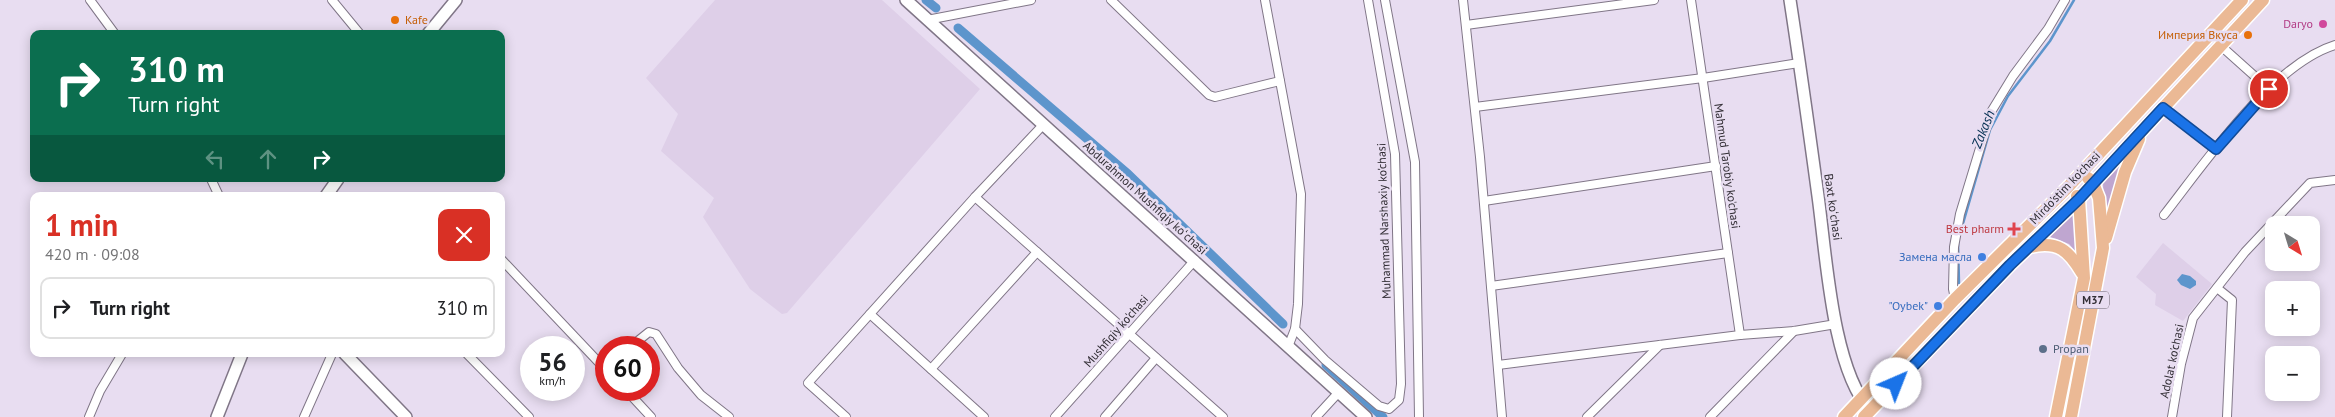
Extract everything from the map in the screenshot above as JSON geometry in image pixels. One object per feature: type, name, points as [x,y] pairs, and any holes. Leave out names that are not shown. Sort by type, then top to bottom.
[{"type":"main road","name":"Mirdo'stim ko'chasi","points":[[1844,417],[1955,299],[2068,187],[2242,0]]},
{"type":"main road","name":"Mirdo'stim ko'chasi","points":[[1867,414],[2010,265],[2079,199],[2263,0]]},
{"type":"main road","name":"M37","points":[[2071,417],[2103,248],[2125,172],[2142,130]]},
{"type":"main road","name":"M37","points":[[2082,172],[2093,183],[2099,198],[2103,248]]},
{"type":"main road","points":[[2068,187],[2079,199]]},
{"type":"main road","name":"M37","points":[[2056,417],[2084,278],[2079,199]]},
{"type":"main road","points":[[2030,247],[2046,245],[2064,249],[2074,260],[2084,278]]},
{"type":"street","points":[[90,0],[112,30]]},
{"type":"street","points":[[332,0],[357,30]]},
{"type":"street","points":[[431,30],[456,0]]},
{"type":"street","name":"Abdurahmon Mushfiqiy koʻchasi","points":[[906,0],[1366,417]]},
{"type":"street","points":[[927,20],[1031,0]]},
{"type":"street","points":[[1111,0],[1209,95],[1215,97],[1280,81]]},
{"type":"street","points":[[1265,0],[1301,194],[1295,329],[1288,347]]},
{"type":"street","name":"Muhammad Narshaxiy ko'chasi","points":[[1295,329],[1325,360],[1379,406],[1389,408],[1399,400],[1401,384],[1395,154],[1368,0]]},
{"type":"street","points":[[1385,0],[1415,162],[1419,417]]},
{"type":"street","points":[[1463,0],[1484,201],[1502,417]]},
{"type":"street","points":[[1466,25],[1654,0]]},
{"type":"street","name":"Mahmud Tarobiy ko'chasi","points":[[1691,0],[1740,335]]},
{"type":"street","name":"Baxt koʻchasi","points":[[1790,0],[1836,324],[1849,372],[1867,414]]},
{"type":"street","points":[[1955,299],[1952,289],[1954,247],[1960,214],[1991,112],[2013,76],[2048,29],[2065,0]]},
{"type":"street","points":[[2164,216],[2216,149],[2281,76],[2322,49],[2335,45]]},
{"type":"street","points":[[2220,46],[2269,89]]},
{"type":"street","points":[[1475,107],[1703,78],[1799,63]]},
{"type":"street","points":[[2163,108],[2216,149]]},
{"type":"street","points":[[846,417],[808,383],[975,197],[1043,125]]},
{"type":"street","points":[[1484,201],[1716,166]]},
{"type":"street","name":"Adolat ko'chasi","points":[[2172,417],[2180,364],[2193,318],[2244,252],[2310,183],[2335,180]]},
{"type":"street","points":[[975,197],[1156,358],[1213,414],[1223,417]]},
{"type":"street","points":[[931,369],[1037,252]]},
{"type":"street","points":[[1491,286],[1728,253]]},
{"type":"street","name":"Mushfiqiy ko'chasi","points":[[1055,417],[1194,260]]},
{"type":"street","points":[[505,263],[595,357]]},
{"type":"street","points":[[2217,288],[2232,300],[2227,417]]},
{"type":"street","points":[[870,314],[984,417]]},
{"type":"street","points":[[1498,365],[1836,324]]},
{"type":"street","points":[[1710,417],[1794,330]]},
{"type":"street","points":[[645,336],[650,332],[657,336]]},
{"type":"street","points":[[660,340],[678,368],[700,395],[729,417]]},
{"type":"street","points":[[1587,417],[1660,344]]},
{"type":"street","points":[[89,417],[100,391],[120,357]]},
{"type":"street","points":[[217,417],[241,357]]},
{"type":"street","points":[[304,417],[331,357]]},
{"type":"street","points":[[348,357],[406,417]]},
{"type":"street","points":[[470,357],[528,417]]},
{"type":"street","points":[[1105,417],[1156,358]]},
{"type":"street","points":[[1316,417],[1339,392]]},
{"type":"street","points":[[636,401],[651,417]]},
{"type":"shaded area","points":[[715,0],[882,0],[980,89],[787,313],[782,314],[750,289],[703,217],[714,198],[661,151],[678,114],[646,78]]},
{"type":"shaded area","points":[[2123,161],[2104,228],[2103,180]]},
{"type":"shaded area","points":[[2072,212],[2075,212],[2077,253],[2069,244],[2048,236]]},
{"type":"shaded area","points":[[2163,243],[2212,284],[2183,321],[2155,305],[2156,294],[2136,277]]},
{"type":"water","points":[[2182,274],[2190,276],[2196,281],[2196,285],[2190,289],[2181,285],[2177,280]]},
{"type":"waterway","points":[[926,0],[936,8]]},
{"type":"waterway","name":"Zakash","points":[[1960,234],[1990,130],[2008,96],[2050,41],[2074,0]]},
{"type":"waterway","points":[[958,28],[1128,174],[1283,324]]},
{"type":"waterway","name":"Zakash","points":[[1958,242],[1959,283]]},
{"type":"waterway","points":[[1326,365],[1383,417]]},
{"type":"place","name":"Kafe","points":[[395,20]]},
{"type":"place","name":"Daryo","points":[[2323,24]]},
{"type":"place","name":"Империя Вкуса","points":[[2248,35]]},
{"type":"place","name":"Best pharm","points":[[2014,229]]},
{"type":"place","name":"Замена масла","points":[[1982,257]]},
{"type":"place","name":"\"Oybek\"","points":[[1938,306]]},
{"type":"place","name":"Propan","points":[[2043,349]]},
{"type":"route","points":[[1896,384],[2010,265],[2079,199],[2163,108],[2216,149],[2269,89]]}]
